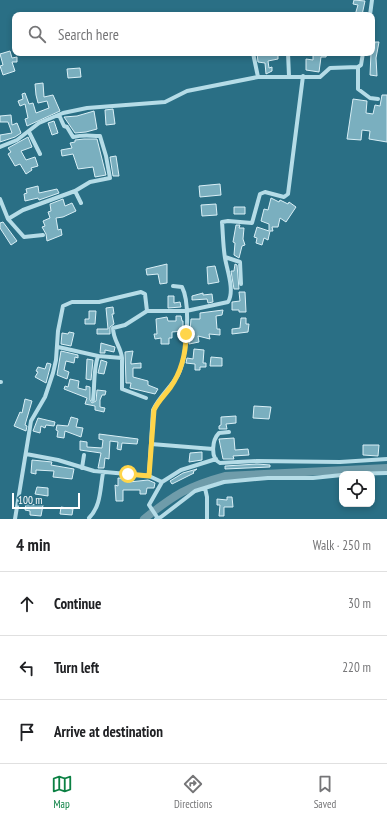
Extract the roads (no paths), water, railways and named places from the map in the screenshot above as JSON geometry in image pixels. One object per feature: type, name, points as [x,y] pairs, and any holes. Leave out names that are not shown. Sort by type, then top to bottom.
[{"type":"street","points":[[370,12],[372,0]]},
{"type":"street","points":[[254,56],[258,77]]},
{"type":"street","points":[[288,56],[289,76]]},
{"type":"street","points":[[362,56],[361,65],[358,67],[358,89],[370,98],[378,99]]},
{"type":"street","points":[[0,147],[17,140],[40,123],[59,115],[96,106],[165,102],[187,91],[258,77],[320,77],[330,68],[358,67]]},
{"type":"street","points":[[146,398],[122,389],[122,358],[120,348],[114,339],[114,327],[125,325],[147,311],[186,311],[221,304],[229,300],[229,284],[222,222],[252,223],[260,194],[265,192],[284,197],[288,194],[303,76]]},
{"type":"street","points":[[8,219],[29,208],[75,191],[90,182],[110,178],[106,156],[100,136],[92,137],[87,134],[73,137],[67,127],[64,126],[59,115]]},
{"type":"street","points":[[29,132],[40,154]]},
{"type":"street","points":[[75,191],[81,202]]},
{"type":"street","points":[[0,199],[8,219],[24,237],[43,235]]},
{"type":"street","points":[[225,257],[240,262],[241,284]]},
{"type":"street","points":[[149,476],[154,410],[157,403],[170,388],[182,364],[186,350],[186,311],[184,290],[182,286],[173,286]]},
{"type":"street","points":[[15,519],[31,421],[45,397],[56,360],[58,331],[63,306],[72,302],[99,302],[143,292],[147,311]]},
{"type":"street","points":[[58,347],[98,356],[122,358]]},
{"type":"street","points":[[93,400],[95,387],[94,369],[98,356]]},
{"type":"street","points":[[229,432],[219,433],[216,436],[213,449],[216,459],[220,463],[257,460],[340,462],[387,459]]},
{"type":"street","points":[[151,444],[213,449]]},
{"type":"street","points":[[26,454],[58,460],[103,473],[149,476],[162,482]]},
{"type":"street","points":[[82,468],[84,455]]},
{"type":"street","points":[[216,459],[181,470],[162,482],[149,505],[156,517],[161,517],[195,491],[224,482],[243,479],[313,478],[339,475]]},
{"type":"street","points":[[89,518],[96,511],[103,473]]},
{"type":"street","points":[[375,473],[387,473]]},
{"type":"street","points":[[205,488],[206,519]]},
{"type":"waterway","points":[[144,519],[182,492],[225,476],[387,468]]}]
